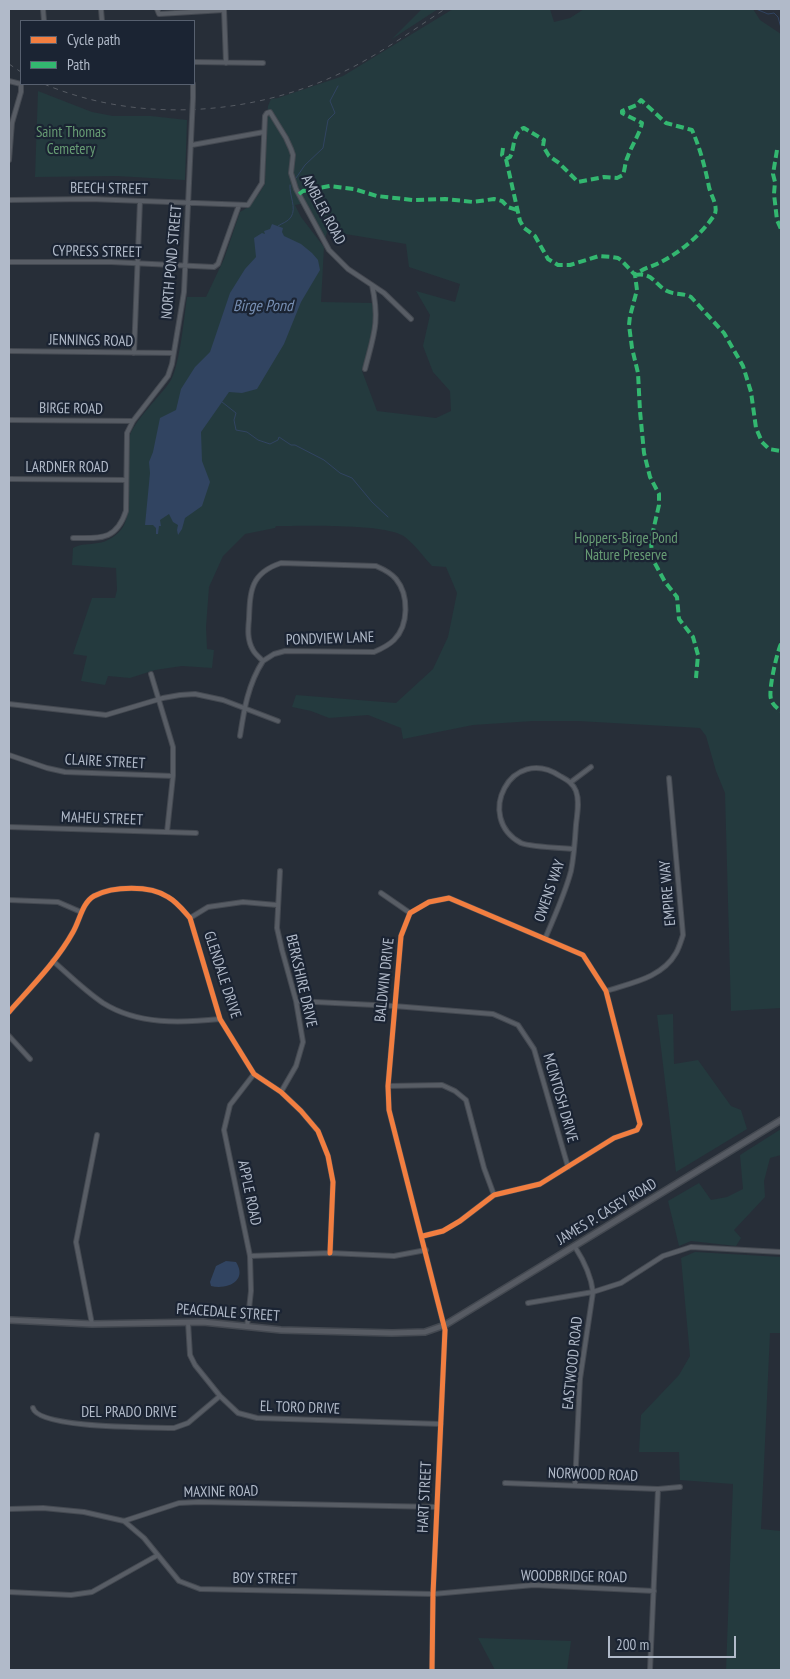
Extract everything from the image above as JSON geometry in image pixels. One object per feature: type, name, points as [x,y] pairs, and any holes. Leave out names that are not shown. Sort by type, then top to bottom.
[{"type":"main road","name":"JAMES P. CASEY ROAD","points":[[445,1325],[781,1120]]},
{"type":"main road","name":"PEACEDALE STREET","points":[[9,1320],[92,1324],[188,1322],[280,1330],[392,1333],[425,1332],[445,1325]]},
{"type":"street","points":[[157,10],[160,14],[224,10],[226,63]]},
{"type":"street","points":[[195,62],[263,63]]},
{"type":"street","points":[[9,160],[12,123],[21,92],[21,85]]},
{"type":"street","name":"NORTH POND STREET","points":[[73,538],[107,536],[116,530],[122,521],[126,511],[127,432],[133,421],[168,376],[184,292],[192,144],[193,85]]},
{"type":"street","name":"AMBLER ROAD","points":[[264,132],[265,115],[268,112],[273,114],[286,138],[293,155],[291,173],[296,189],[329,250],[348,269],[384,293],[412,319]]},
{"type":"street","points":[[192,144],[264,132],[262,183],[248,205],[239,205]]},
{"type":"street","name":"BEECH STREET","points":[[9,200],[140,201],[239,205]]},
{"type":"street","points":[[134,352],[140,201]]},
{"type":"street","name":"CYPRESS STREET","points":[[9,262],[137,263],[214,267],[218,264],[239,205]]},
{"type":"street","points":[[366,369],[377,325],[377,306],[372,285]]},
{"type":"street","name":"JENNINGS ROAD","points":[[9,351],[173,353]]},
{"type":"street","name":"BIRGE ROAD","points":[[9,420],[133,421]]},
{"type":"street","name":"LARDNER ROAD","points":[[9,479],[126,480]]},
{"type":"street","name":"PONDVIEW LANE","points":[[281,563],[376,566],[386,570],[400,584],[404,594],[404,622],[395,639],[386,647],[374,652],[285,651],[274,654],[263,661],[252,650],[249,639],[250,598],[251,588],[256,580],[270,567],[281,563]]},
{"type":"street","points":[[240,736],[248,693],[257,670],[263,661]]},
{"type":"street","points":[[151,674],[173,747],[173,776],[167,832]]},
{"type":"street","points":[[9,704],[106,715],[180,694],[204,695],[278,721]]},
{"type":"street","name":"CLAIRE STREET","points":[[9,755],[65,772],[173,776]]},
{"type":"street","name":"OWENS WAY","points":[[545,939],[570,874],[574,849],[578,804],[576,792],[571,782],[553,771],[536,767],[521,770],[505,787],[500,800],[501,819],[507,833],[523,844],[574,849]]},
{"type":"street","points":[[571,782],[591,767]]},
{"type":"street","name":"EMPIRE WAY","points":[[606,991],[649,977],[663,969],[675,954],[683,935],[669,778]]},
{"type":"street","name":"MAHEU STREET","points":[[9,827],[196,833]]},
{"type":"street","name":"BERKSHIRE DRIVE","points":[[280,871],[278,928],[296,1001],[303,1042],[296,1066],[281,1092]]},
{"type":"street","name":"GLENDALE DRIVE","points":[[9,1012],[53,961],[73,932],[81,912],[93,897],[118,889],[143,888],[154,890],[167,896],[180,906],[190,918],[220,1019],[254,1074],[281,1092],[318,1131],[328,1156],[333,1182],[330,1253]]},
{"type":"street","points":[[382,893],[410,913],[429,902],[449,898],[583,955],[606,991],[640,1118],[640,1127],[637,1130],[614,1138],[540,1184],[494,1195],[444,1231],[422,1236]]},
{"type":"street","points":[[9,900],[58,902],[81,912]]},
{"type":"street","points":[[190,918],[208,907],[243,902],[278,905]]},
{"type":"street","name":"BALDWIN DRIVE","points":[[410,913],[401,936],[388,1086],[389,1110],[445,1325]]},
{"type":"street","points":[[53,961],[104,1003],[137,1018],[183,1023],[220,1019]]},
{"type":"street","name":"MCINTOSH DRIVE","points":[[296,1001],[493,1014],[518,1025],[534,1049],[568,1167]]},
{"type":"street","points":[[9,1036],[30,1059]]},
{"type":"street","name":"APPLE ROAD","points":[[247,1327],[251,1291],[250,1256],[224,1130],[230,1106],[254,1074]]},
{"type":"street","points":[[388,1086],[442,1085],[455,1091],[466,1100],[484,1168],[494,1195]]},
{"type":"street","points":[[92,1324],[76,1242],[97,1135]]},
{"type":"street","name":"EASTWOOD ROAD","points":[[575,1246],[586,1265],[592,1282],[593,1292],[580,1379],[575,1486]]},
{"type":"street","points":[[528,1303],[593,1292],[620,1283],[663,1256],[691,1247],[781,1252]]},
{"type":"street","points":[[250,1256],[330,1253],[394,1256],[426,1250]]},
{"type":"street","name":"EL TORO DRIVE","points":[[188,1322],[190,1355],[195,1365],[220,1396],[238,1413],[257,1418],[441,1424]]},
{"type":"street","name":"HART STREET","points":[[432,1670],[433,1594],[446,1341],[445,1325]]},
{"type":"street","name":"DEL PRADO DRIVE","points":[[33,1408],[33,1412],[40,1416],[78,1425],[174,1428],[188,1423],[220,1396]]},
{"type":"street","name":"NORWOOD ROAD","points":[[505,1483],[658,1489],[680,1487]]},
{"type":"street","points":[[650,1670],[658,1489]]},
{"type":"street","name":"MAXINE ROAD","points":[[124,1521],[179,1503],[199,1502],[437,1507]]},
{"type":"street","points":[[9,1509],[43,1508],[84,1512],[124,1521]]},
{"type":"street","name":"BOY STREET","points":[[124,1521],[144,1538],[179,1581],[200,1589],[433,1594]]},
{"type":"street","points":[[9,1592],[71,1595],[92,1592],[158,1555]]},
{"type":"street","name":"WOODBRIDGE ROAD","points":[[433,1594],[534,1585],[654,1591]]},
{"type":"green space","points":[[422,9],[438,9],[392,39]]},
{"type":"green space","name":"Hoppers-Birge Pond Nature Preserve","points":[[453,9],[550,9],[554,22],[570,18],[584,9],[753,9],[760,20],[781,34],[781,1008],[731,1011],[725,793],[716,771],[706,736],[700,728],[578,721],[533,721],[473,725],[403,739],[401,728],[368,715],[329,718],[311,711],[292,707],[296,695],[396,703],[433,669],[448,637],[457,593],[446,567],[432,566],[405,537],[381,529],[323,526],[276,526],[275,528],[245,534],[223,556],[209,587],[206,627],[207,649],[214,650],[212,668],[182,666],[155,670],[130,678],[108,676],[105,685],[81,681],[87,656],[73,654],[92,598],[115,598],[117,590],[116,568],[72,565],[73,548],[101,543],[115,535],[123,527],[128,509],[128,448],[131,432],[171,380],[177,363],[187,297],[206,297],[224,259],[240,212],[251,204],[265,184],[266,118],[271,99],[343,76]],"holes":[[[301,204],[325,241],[327,231],[406,244],[409,267],[460,284],[455,302],[416,291],[430,315],[423,346],[433,372],[450,391],[451,411],[436,418],[377,411],[362,371],[377,320],[377,307],[373,307],[373,303],[321,302],[324,247],[301,217],[295,205]]]},
{"type":"green space","name":"Saint Thomas Cemetery","points":[[38,91],[92,112],[113,116],[151,116],[187,120],[185,180],[117,176],[35,177]]},
{"type":"green space","points":[[673,1014],[674,1064],[698,1060],[731,1106],[741,1110],[747,1129],[676,1172],[657,1015]]},
{"type":"green space","points":[[781,1129],[781,1155],[770,1158],[764,1181],[765,1197],[734,1230],[741,1238],[736,1246],[691,1241],[679,1246],[668,1201],[699,1183],[711,1200],[727,1197],[743,1189],[740,1155]]},
{"type":"green space","points":[[695,1252],[781,1257],[781,1333],[770,1333],[761,1529],[781,1531],[781,1670],[726,1670],[733,1484],[680,1480],[679,1452],[639,1452],[641,1415],[679,1375],[690,1356],[681,1258]]},
{"type":"green space","points":[[478,1638],[571,1641],[567,1670],[495,1670]]},
{"type":"water","name":"Birge Pond","points":[[272,224],[283,228],[284,236],[301,244],[312,253],[318,260],[320,270],[301,302],[284,344],[257,389],[242,393],[229,392],[201,432],[202,461],[210,482],[202,506],[185,518],[178,535],[178,525],[173,522],[169,514],[160,520],[161,526],[159,526],[158,534],[156,534],[156,528],[153,525],[145,525],[150,473],[149,462],[160,418],[176,410],[181,389],[195,367],[210,352],[230,293],[245,269],[256,257],[254,238],[262,233],[265,234],[264,231],[270,229]]},
{"type":"water","points":[[226,1261],[236,1262],[239,1269],[238,1279],[234,1283],[223,1287],[211,1286],[210,1282],[216,1266]]},
{"type":"waterway","points":[[756,9],[768,14],[774,13],[778,17],[781,28]]},
{"type":"waterway","points":[[296,178],[305,165],[323,148],[328,120],[335,113],[330,101],[338,86]]},
{"type":"waterway","points":[[278,226],[288,220],[293,213],[290,185]]},
{"type":"waterway","points":[[222,402],[236,413],[234,420],[236,430],[247,432],[258,440],[270,444],[278,440],[279,437],[291,445],[295,445],[324,460],[340,473],[352,478],[372,502],[388,517]]},
{"type":"railway","points":[[47,85],[80,97],[118,105],[157,109],[196,109],[235,105],[273,98],[310,86],[345,71],[384,49],[445,9]]},
{"type":"railway","points":[[9,64],[20,71]]},
{"type":"marked path","points":[[503,148],[502,155],[506,159],[512,153],[517,133],[524,128],[544,140],[543,146],[549,156],[578,182],[604,177],[617,178],[623,175],[627,158],[642,123],[622,113],[622,111],[637,105],[641,100],[666,123],[692,130],[715,204],[715,214],[704,229],[683,248],[667,259],[635,275]]},
{"type":"marked path","points":[[777,150],[773,174],[775,182],[774,194],[777,220],[781,229]]},
{"type":"marked path","points":[[506,159],[520,221],[524,228],[535,236],[548,259],[558,265],[570,265],[599,256],[618,258],[635,275],[637,290],[629,325],[638,373],[644,453],[650,477],[659,494],[659,505],[651,540],[652,558],[665,582],[677,597],[679,619],[693,637],[698,655],[696,678]]},
{"type":"marked path","points":[[299,194],[303,191],[330,186],[354,189],[377,196],[413,200],[445,199],[473,202],[494,199],[502,201],[508,207],[517,210]]},
{"type":"marked path","points":[[635,275],[646,275],[667,291],[691,297],[724,333],[743,366],[751,392],[756,428],[762,442],[769,449],[781,451]]},
{"type":"marked path","points":[[781,644],[773,671],[770,695],[772,703],[781,711]]},
{"type":"cycle path","points":[[9,1012],[43,974],[67,943],[84,907],[94,896],[111,890],[131,888],[152,890],[174,901],[190,918],[220,1019],[254,1074],[281,1092],[318,1131],[328,1156],[333,1182],[330,1253]]},
{"type":"cycle path","points":[[423,1236],[443,1231],[460,1221],[494,1195],[540,1184],[614,1138],[637,1130],[640,1124],[606,991],[583,955],[449,898],[429,902],[410,913],[401,936],[388,1086],[389,1110],[445,1330],[433,1594],[432,1670]]}]
